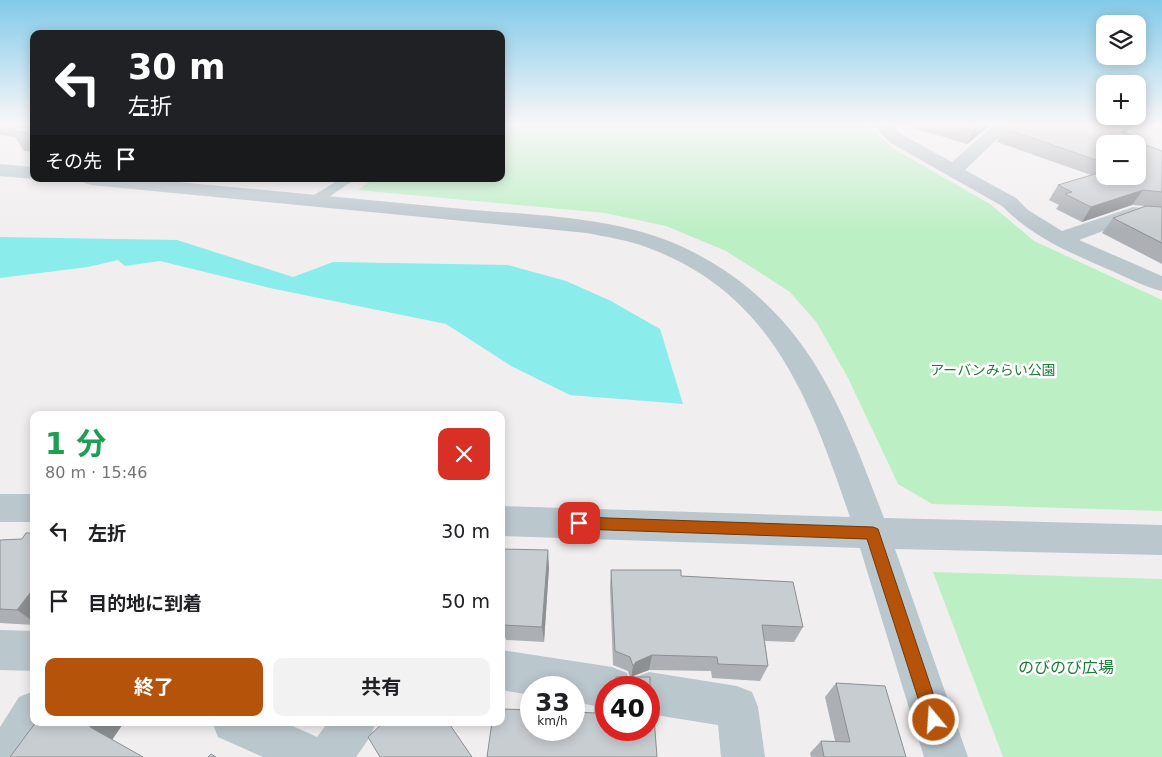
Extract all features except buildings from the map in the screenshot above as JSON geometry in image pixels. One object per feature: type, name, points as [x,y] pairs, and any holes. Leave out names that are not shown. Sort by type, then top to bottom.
[{"type":"street","points":[[934,159],[1009,202],[1016,212],[1061,239],[1162,284]]},
{"type":"street","points":[[954,170],[966,159]]},
{"type":"street","points":[[0,170],[30,173]]},
{"type":"street","points":[[121,182],[538,221],[623,234],[661,246],[692,261],[726,283],[757,308],[781,335],[803,368],[835,430],[873,533],[946,757]]},
{"type":"street","points":[[1061,239],[1134,213],[1162,215]]},
{"type":"street","points":[[0,508],[30,508]]},
{"type":"street","points":[[505,521],[1162,540]]},
{"type":"street","points":[[0,650],[30,651]]},
{"type":"street","points":[[505,671],[595,685]]},
{"type":"street","points":[[660,695],[737,707],[743,757]]},
{"type":"street","points":[[6,757],[30,718]]},
{"type":"street","points":[[242,726],[313,757]]},
{"type":"street","points":[[329,757],[351,726]]},
{"type":"lane","points":[[314,201],[344,182]]},
{"type":"green space","name":"アーバンみらい公園","points":[[505,159],[912,159],[990,204],[1034,241],[1162,300],[1162,511],[932,504],[898,484],[848,378],[817,323],[790,292],[726,251],[666,226],[605,213],[358,190],[369,182],[505,182]]},
{"type":"green space","name":"のびのび広場","points":[[933,572],[1162,579],[1162,757],[1003,757]]},
{"type":"water","points":[[0,237],[177,240],[293,277],[333,262],[508,265],[566,281],[611,301],[660,329],[683,404],[570,395],[511,366],[446,324],[270,288],[160,261],[125,266],[118,260],[88,267],[0,278]]},
{"type":"route","points":[[579,523],[873,533],[934,720]]}]
